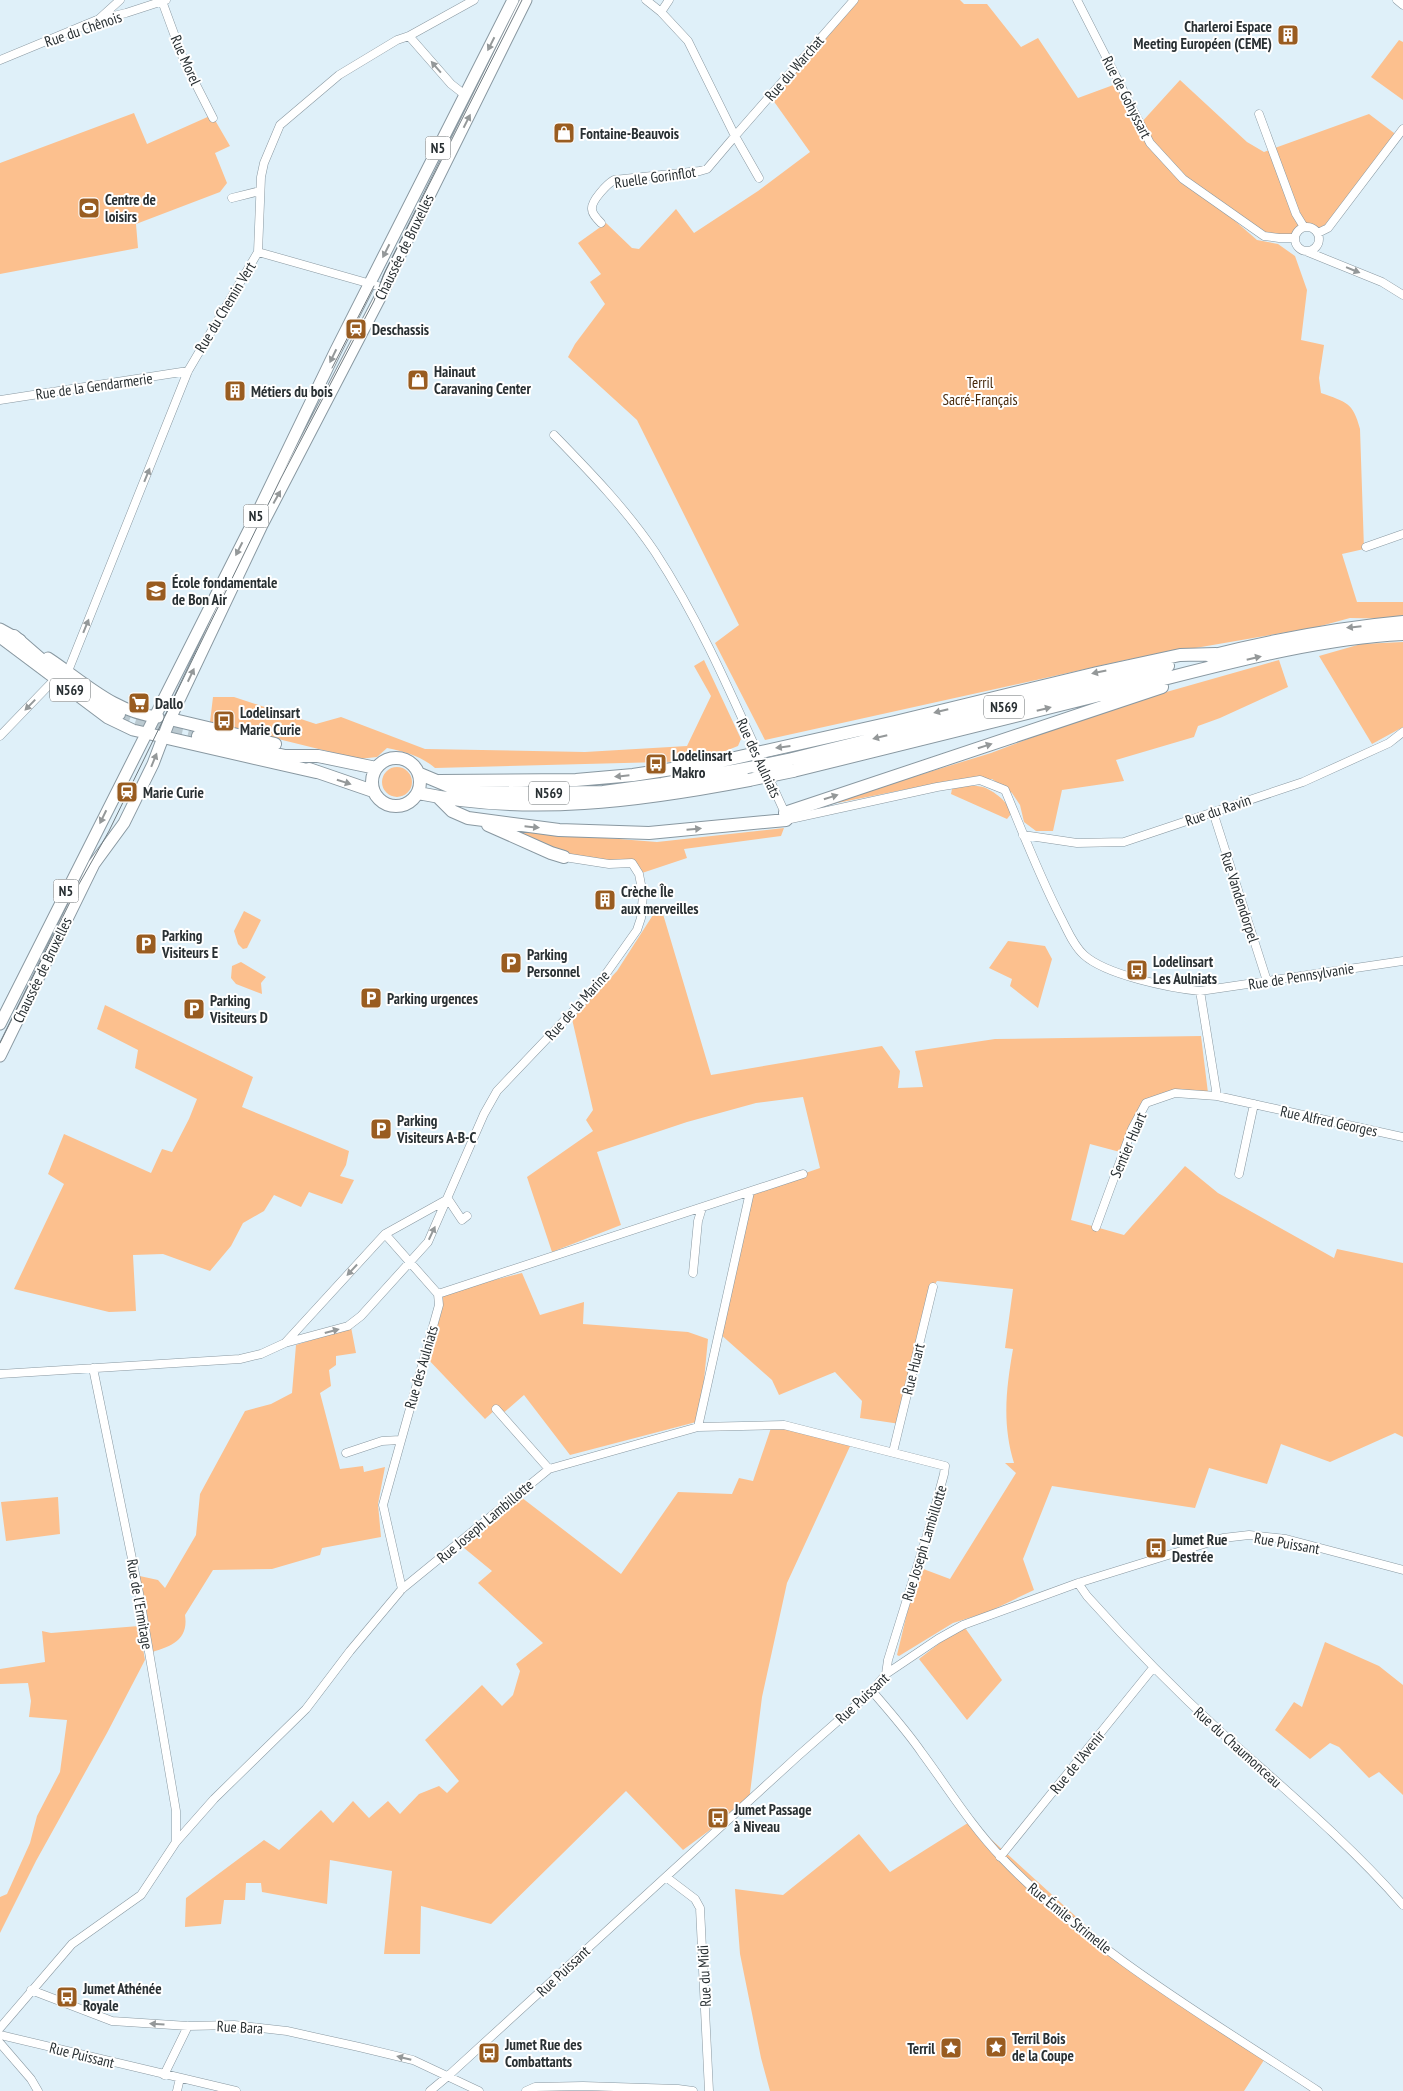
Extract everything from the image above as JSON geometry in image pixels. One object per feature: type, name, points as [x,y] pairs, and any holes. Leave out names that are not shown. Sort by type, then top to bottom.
[{"type":"highway","name":"N569","points":[[439,798],[508,804],[602,803],[721,786],[793,765],[1216,654],[1337,629],[1403,622]]},
{"type":"highway","name":"N569","points":[[439,781],[451,787],[475,791],[535,793],[603,792],[793,765],[1310,646],[1403,634]]},
{"type":"highway","points":[[7,639],[44,662],[109,709],[120,714]]},
{"type":"highway","points":[[420,774],[439,781],[601,778],[717,762],[1180,655],[1216,654]]},
{"type":"highway","points":[[513,830],[649,833],[785,817],[1167,686],[1207,669]]},
{"type":"highway","name":"N569","points":[[162,717],[318,756]]},
{"type":"highway","name":"N569","points":[[154,735],[316,772]]},
{"type":"highway","points":[[198,736],[285,756],[318,756],[376,768]]},
{"type":"highway","points":[[285,756],[316,772],[373,791]]},
{"type":"highway","points":[[402,758],[413,763],[420,774],[421,780],[418,793],[406,804],[397,806],[381,801],[373,791],[372,783],[376,768],[384,760],[402,758]]},
{"type":"highway","points":[[418,793],[439,798],[458,814],[513,830],[551,853],[564,856]]},
{"type":"main road","name":"Chaussée de Bruxelles","points":[[0,1024],[154,735],[252,524],[513,0]]},
{"type":"main road","name":"Chaussée de Bruxelles","points":[[0,1056],[94,864],[124,823],[153,764],[154,735],[162,717],[385,288],[395,264],[526,0]]},
{"type":"main road","name":"N569","points":[[0,629],[7,639],[55,680],[108,718],[133,730],[154,735]]},
{"type":"main road","name":"N569","points":[[7,639],[68,671],[111,702],[138,714],[162,717]]},
{"type":"street","points":[[97,20],[120,0]]},
{"type":"street","name":"Rue du Chemin Vert","points":[[68,671],[188,372],[258,252],[260,191],[264,163],[280,125],[339,76],[397,40],[409,36],[474,0]]},
{"type":"street","points":[[646,0],[661,12],[688,41],[735,136],[759,178]]},
{"type":"street","points":[[661,12],[670,0]]},
{"type":"street","name":"Rue du Warchat","points":[[735,136],[854,0]]},
{"type":"street","name":"Rue de Gohyssart","points":[[1077,0],[1150,143],[1182,179],[1264,236],[1294,238]]},
{"type":"street","points":[[1397,0],[1403,5]]},
{"type":"street","name":"Rue du Chênois","points":[[0,60],[97,20],[164,1]]},
{"type":"street","name":"Rue Morel","points":[[164,1],[184,60],[213,118]]},
{"type":"street","points":[[409,36],[451,84],[465,94]]},
{"type":"street","points":[[1259,114],[1296,214],[1304,227]]},
{"type":"street","points":[[1318,233],[1328,228],[1403,129]]},
{"type":"street","name":"Ruelle Gorinflot","points":[[601,223],[592,212],[592,205],[608,184],[614,180],[700,172],[707,169],[735,136]]},
{"type":"street","points":[[232,198],[260,191]]},
{"type":"street","points":[[1308,252],[1315,248],[1319,241],[1318,233],[1312,228],[1304,227],[1297,230],[1294,238],[1295,245],[1300,250],[1382,282],[1403,295]]},
{"type":"street","points":[[258,252],[385,288]]},
{"type":"street","name":"Rue de la Gendarmerie","points":[[0,400],[188,372]]},
{"type":"street","name":"Rue des Aulniats","points":[[554,434],[609,492],[654,552],[702,633],[785,817]]},
{"type":"street","points":[[1366,547],[1403,534]]},
{"type":"street","points":[[2,732],[55,680]]},
{"type":"street","name":"Rue du Ravin","points":[[1023,835],[1077,843],[1124,842],[1303,782],[1389,743],[1403,732]]},
{"type":"street","points":[[785,817],[980,780],[1005,790],[1039,875],[1075,943],[1083,954],[1095,963],[1167,988],[1200,992],[1217,1096]]},
{"type":"street","name":"Rue Vandendorpel","points":[[1213,812],[1267,981]]},
{"type":"street","name":"Rue de la Marine","points":[[285,1343],[348,1326],[362,1316],[428,1242],[484,1114],[497,1091],[598,986],[637,930],[641,918],[643,894],[638,874],[632,863],[609,864],[564,856]]},
{"type":"street","name":"Rue de Pennsylvanie","points":[[1200,992],[1403,961]]},
{"type":"street","name":"Sentier Huart","points":[[1096,1227],[1132,1129],[1146,1103],[1175,1094],[1217,1096]]},
{"type":"street","name":"Rue Alfred Georges","points":[[1217,1096],[1403,1137]]},
{"type":"street","points":[[1239,1174],[1254,1104]]},
{"type":"street","points":[[385,1234],[438,1294],[803,1174]]},
{"type":"street","points":[[698,1427],[750,1192]]},
{"type":"street","points":[[0,1374],[240,1359],[261,1354],[285,1343],[385,1234],[448,1199],[462,1220],[468,1216]]},
{"type":"street","points":[[693,1273],[698,1221],[702,1208]]},
{"type":"street","name":"Rue Huart","points":[[893,1452],[933,1286]]},
{"type":"street","name":"Rue des Aulniats","points":[[402,1589],[383,1505],[439,1304],[438,1294]]},
{"type":"street","name":"Rue de l'Ermitage","points":[[93,1368],[139,1593],[176,1811],[176,1842]]},
{"type":"street","points":[[496,1409],[549,1469]]},
{"type":"street","name":"Rue Joseph Lambillotte","points":[[0,2028],[72,1944],[141,1896],[176,1842],[214,1799],[306,1709],[350,1651],[402,1589],[549,1469],[698,1427],[784,1425],[945,1466],[931,1522],[888,1660],[886,1674]]},
{"type":"street","points":[[346,1453],[382,1441],[400,1440]]},
{"type":"street","name":"Rue Puissant","points":[[430,2091],[872,1691],[886,1674],[938,1639],[963,1625],[1078,1583],[1223,1538],[1249,1536],[1286,1539],[1403,1570]]},
{"type":"street","name":"Rue du Chaumonceau","points":[[1078,1583],[1087,1596],[1153,1668],[1348,1846],[1403,1905]]},
{"type":"street","name":"Rue de l'Avenir","points":[[1000,1857],[1153,1668]]},
{"type":"street","name":"Rue Émile Strimelle","points":[[872,1691],[921,1751],[965,1814],[1000,1857],[1019,1876],[1080,1927],[1136,1970],[1318,2091]]},
{"type":"street","name":"Rue du Midi","points":[[666,1877],[696,1899],[700,1908],[709,2091]]},
{"type":"street","name":"Rue Bara","points":[[31,1990],[112,2021],[188,2026],[234,2025],[287,2031],[412,2060],[479,2091]]},
{"type":"street","points":[[164,2075],[188,2026]]},
{"type":"street","name":"Rue Puissant","points":[[0,2035],[236,2091]]},
{"type":"street","points":[[0,2043],[38,2091]]},
{"type":"street","points":[[177,2091],[180,2078]]},
{"type":"street","points":[[526,2091],[535,2087],[584,2086],[693,2091]]},
{"type":"green space","name":"Terril Sacré-Français","points":[[853,0],[960,0],[964,4],[987,4],[1021,47],[1038,38],[1078,98],[1116,84],[1142,129],[1140,124],[1180,80],[1247,142],[1264,152],[1369,114],[1398,136],[1323,229],[1303,225],[1288,241],[1277,240],[1234,220],[1257,240],[1278,244],[1295,256],[1307,290],[1301,340],[1324,345],[1319,378],[1321,393],[1347,404],[1354,413],[1360,429],[1364,549],[1342,554],[1357,602],[1403,602],[1403,619],[1350,618],[1317,627],[1126,660],[765,740],[715,643],[739,625],[637,420],[568,357],[575,344],[605,304],[590,282],[601,274],[578,243],[606,223],[632,248],[639,249],[676,209],[694,233],[758,191],[810,152],[770,96]]},
{"type":"green space","points":[[1399,40],[1403,42],[1403,100],[1371,77]]},
{"type":"green space","name":"Centre de loisirs","points":[[134,113],[147,144],[212,115],[230,146],[215,153],[227,183],[220,192],[136,224],[138,248],[0,274],[0,163]]},
{"type":"green space","points":[[1403,642],[1403,727],[1372,744],[1319,656],[1361,644]]},
{"type":"green space","points":[[704,660],[741,739],[738,746],[700,761],[435,768],[413,755],[387,748],[377,757],[359,759],[210,722],[213,697],[234,697],[316,724],[341,717],[425,749],[585,752],[687,746],[711,696],[694,666]]},
{"type":"green space","points":[[1279,660],[1288,687],[1198,726],[1194,737],[1116,760],[1124,781],[1062,790],[1053,831],[1036,831],[1024,822],[1020,805],[1012,793],[992,779],[958,779],[832,804],[828,803],[991,753],[1110,708]]},
{"type":"green space","points":[[397,767],[403,768],[411,776],[411,788],[403,796],[397,797],[391,796],[383,788],[382,782],[383,776],[391,768]]},
{"type":"green space","points":[[958,786],[977,786],[987,789],[1004,801],[1011,814],[1007,819],[951,794],[952,789]]},
{"type":"green space","points":[[784,828],[781,836],[684,849],[687,858],[639,874],[632,863],[589,861],[536,847],[522,841],[518,831],[657,842]]},
{"type":"green space","points":[[660,904],[711,1075],[882,1046],[900,1071],[898,1088],[923,1087],[915,1051],[995,1039],[1201,1036],[1208,1093],[1164,1093],[1146,1103],[1120,1152],[1090,1144],[1071,1220],[1124,1235],[1185,1166],[1218,1193],[1334,1258],[1337,1249],[1403,1263],[1403,1437],[1395,1433],[1330,1462],[1281,1444],[1267,1484],[1209,1468],[1195,1508],[1052,1486],[1023,1559],[1034,1590],[988,1612],[953,1623],[899,1656],[897,1655],[918,1567],[950,1579],[1016,1473],[1005,1463],[1014,1463],[1010,1449],[1006,1406],[1013,1349],[1005,1348],[1013,1289],[937,1281],[933,1287],[900,1424],[860,1418],[862,1401],[835,1372],[779,1395],[772,1380],[719,1333],[750,1192],[820,1168],[803,1097],[756,1103],[687,1122],[597,1152],[621,1225],[552,1252],[527,1177],[593,1131],[586,1120],[593,1110],[572,1019],[617,971]]},
{"type":"green space","points":[[244,911],[261,920],[247,948],[243,949],[238,944],[234,931]]},
{"type":"green space","points":[[1008,941],[1045,946],[1052,959],[1038,1008],[1010,986],[1012,979],[989,968]]},
{"type":"green space","points":[[241,962],[266,977],[261,983],[262,994],[236,984],[231,978],[232,966]]},
{"type":"green space","points":[[105,1005],[253,1077],[242,1107],[349,1151],[346,1165],[340,1176],[354,1180],[342,1204],[309,1192],[301,1207],[274,1195],[264,1211],[243,1223],[231,1246],[210,1271],[163,1254],[133,1255],[136,1311],[109,1312],[14,1289],[64,1184],[48,1174],[64,1134],[151,1173],[162,1149],[172,1152],[197,1099],[135,1068],[138,1050],[97,1029]]},
{"type":"green space","points":[[522,1273],[540,1315],[584,1302],[583,1324],[688,1332],[708,1339],[700,1421],[570,1455],[524,1395],[501,1415],[496,1409],[485,1419],[425,1356],[438,1294]]},
{"type":"green space","points":[[351,1327],[356,1353],[336,1356],[336,1365],[329,1370],[331,1386],[320,1393],[340,1469],[363,1466],[364,1472],[385,1467],[378,1504],[381,1537],[322,1548],[320,1555],[272,1569],[213,1570],[185,1615],[184,1631],[181,1637],[171,1645],[149,1653],[135,1575],[158,1580],[165,1588],[196,1535],[200,1494],[245,1411],[271,1404],[292,1393],[296,1345]]},
{"type":"green space","points":[[772,1425],[852,1442],[787,1583],[762,1697],[749,1801],[683,1850],[626,1791],[491,1924],[421,1906],[420,1954],[384,1954],[392,1871],[330,1860],[327,1904],[262,1892],[261,1883],[246,1883],[245,1900],[224,1900],[221,1924],[185,1927],[186,1898],[264,1840],[279,1850],[321,1810],[333,1823],[353,1801],[369,1818],[388,1801],[400,1814],[419,1794],[439,1786],[447,1793],[459,1781],[425,1740],[482,1685],[502,1706],[513,1695],[520,1671],[516,1664],[543,1643],[478,1583],[492,1571],[458,1543],[517,1494],[621,1574],[678,1492],[732,1494],[739,1478],[753,1481]]},
{"type":"green space","points":[[58,1497],[60,1534],[6,1541],[1,1502]]},
{"type":"green space","points":[[963,1625],[1002,1680],[967,1720],[919,1659]]},
{"type":"green space","points":[[139,1626],[145,1660],[36,1861],[0,1933],[0,1897],[7,1894],[30,1843],[37,1816],[60,1772],[67,1720],[29,1717],[31,1701],[28,1683],[0,1684],[0,1669],[45,1662],[42,1631],[51,1633]]},
{"type":"green space","points":[[1325,1642],[1379,1666],[1403,1685],[1403,1795],[1379,1772],[1369,1778],[1339,1747],[1330,1743],[1310,1759],[1275,1730],[1294,1702],[1302,1707]]},
{"type":"green space","points":[[971,1821],[1128,1964],[1266,2057],[1244,2091],[770,2091],[761,2058],[740,1954],[735,1889],[783,1895],[859,1834],[890,1872]]},
{"type":"tunnel","points":[[119,714],[148,725],[198,736]]},
{"type":"tram line","points":[[0,1043],[79,884],[109,831],[281,478],[374,301],[383,276],[522,0]]},
{"type":"tram line","points":[[332,368],[374,286]]},
{"type":"place","name":"Charleroi Espace Meeting Européen (CEME)","points":[[1288,35]]},
{"type":"place","name":"Fontaine-Beauvois","points":[[564,133]]},
{"type":"place","name":"Centre de loisirs","points":[[89,208]]},
{"type":"place","name":"Deschassis","points":[[356,329]]},
{"type":"place","name":"Hainaut Caravaning Center","points":[[418,380]]},
{"type":"place","name":"Métiers du bois","points":[[235,391]]},
{"type":"place","name":"École fondamentale de Bon Air","points":[[156,591]]},
{"type":"place","name":"Dallo","points":[[139,703]]},
{"type":"place","name":"Lodelinsart Marie Curie","points":[[224,721]]},
{"type":"place","name":"Lodelinsart Makro","points":[[656,764]]},
{"type":"place","name":"Marie Curie","points":[[127,792]]},
{"type":"place","name":"Crèche Île aux merveilles","points":[[605,900]]},
{"type":"place","name":"Parking Visiteurs E","points":[[146,944]]},
{"type":"place","name":"Parking Personnel","points":[[511,963]]},
{"type":"place","name":"Lodelinsart Les Aulniats","points":[[1137,970]]},
{"type":"place","name":"Parking urgences","points":[[371,998]]},
{"type":"place","name":"Parking Visiteurs D","points":[[194,1009]]},
{"type":"place","name":"Parking Visiteurs A-B-C","points":[[381,1129]]},
{"type":"place","name":"Jumet Rue Destrée","points":[[1156,1548]]},
{"type":"place","name":"Jumet Passage à Niveau","points":[[718,1818]]},
{"type":"place","name":"Jumet Athénée Royale","points":[[67,1997]]},
{"type":"place","name":"Terril Bois de la Coupe","points":[[996,2047]]},
{"type":"place","name":"Terril","points":[[951,2048]]},
{"type":"place","name":"Jumet Rue des Combattants","points":[[489,2053]]}]
